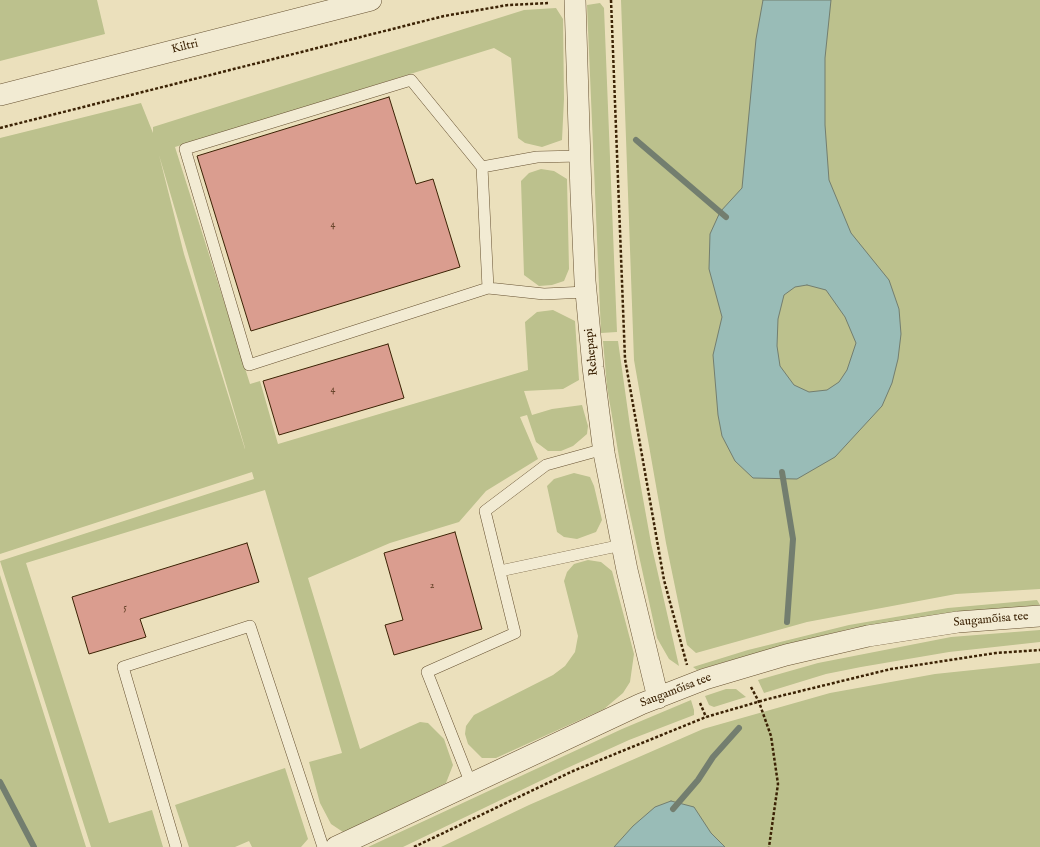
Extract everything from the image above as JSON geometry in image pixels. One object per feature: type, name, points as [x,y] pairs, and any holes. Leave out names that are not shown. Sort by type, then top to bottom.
[{"type":"street","name":"Kiltri","points":[[0,94],[371,0]]},
{"type":"street","name":"Rehepapi","points":[[575,0],[586,292],[592,367],[604,449],[622,545],[658,698]]},
{"type":"street","name":"Saugamõisa tee","points":[[336,847],[658,698],[741,668],[786,655],[868,636],[958,622],[1040,616]]},
{"type":"lane","points":[[488,288],[482,167],[411,80],[185,149],[249,365],[488,288],[544,294],[586,292]]},
{"type":"lane","points":[[482,167],[537,157],[580,156]]},
{"type":"lane","points":[[471,784],[428,672],[515,633],[485,511],[546,465],[604,449]]},
{"type":"lane","points":[[500,571],[622,545]]},
{"type":"lane","points":[[176,847],[123,667],[250,626],[323,847]]},
{"type":"path","points":[[611,0],[625,360],[664,580],[689,670]]},
{"type":"path","points":[[0,128],[444,16],[508,5],[548,3]]},
{"type":"path","points":[[414,847],[573,771],[706,717],[759,702],[891,669],[996,653],[1040,650]]},
{"type":"path","points":[[741,668],[759,702],[771,736],[778,784],[769,847]]},
{"type":"path","points":[[698,697],[706,717]]},
{"type":"green space","points":[[0,0],[97,0],[105,34],[0,61]]},
{"type":"green space","points":[[621,0],[1040,0],[1040,589],[956,594],[807,622],[696,653],[687,645],[666,543],[634,360]]},
{"type":"green space","points":[[600,3],[604,8],[617,332],[601,333],[587,5]]},
{"type":"green space","points":[[556,8],[563,19],[564,99],[562,140],[542,147],[525,143],[518,138],[511,58],[494,48],[175,147],[250,384],[260,381],[278,444],[528,370],[525,322],[537,312],[553,310],[575,321],[579,380],[563,389],[524,391],[532,415],[552,409],[582,405],[588,426],[587,434],[573,446],[561,451],[548,451],[536,442],[527,415],[520,417],[538,459],[486,491],[459,522],[390,543],[308,578],[360,749],[420,722],[428,723],[444,739],[453,765],[446,783],[343,832],[331,824],[320,803],[309,762],[342,753],[265,490],[26,563],[109,823],[152,810],[163,847],[91,847],[0,561],[254,479],[252,472],[0,554],[0,138],[141,103],[153,133],[153,127],[524,10]],"holes":[[[159,155],[245,449],[184,254]]]},
{"type":"green space","points":[[541,169],[554,171],[567,179],[569,269],[564,281],[552,285],[539,286],[524,275],[521,181],[529,173]]},
{"type":"green space","points":[[603,341],[618,341],[630,426],[651,543],[679,666],[669,659],[657,638],[625,492],[607,387]]},
{"type":"green space","points":[[574,473],[590,477],[594,486],[602,520],[596,532],[577,539],[564,537],[557,532],[547,486],[554,479]]},
{"type":"green space","points":[[588,560],[601,562],[612,571],[634,654],[630,682],[623,693],[604,709],[496,758],[482,758],[468,744],[465,734],[466,726],[474,715],[553,675],[565,666],[575,652],[578,636],[564,581],[567,572],[574,564]]},
{"type":"green space","points":[[0,575],[86,847],[0,847]]},
{"type":"green space","points":[[1037,600],[1040,605],[945,614],[853,628],[784,645],[697,670],[693,667],[748,650],[849,625],[948,608]]},
{"type":"green space","points":[[1040,630],[1040,642],[949,652],[861,667],[826,674],[764,693],[758,680],[818,663],[951,637]]},
{"type":"green space","points":[[1040,663],[1040,847],[441,847],[529,805],[703,729],[830,693],[935,674]]},
{"type":"green space","points":[[726,689],[736,689],[746,697],[714,707],[709,705],[705,696]]},
{"type":"green space","points":[[691,700],[694,715],[629,740],[565,769],[403,847],[368,847],[622,729]]},
{"type":"green space","points":[[285,768],[308,839],[301,847],[252,847],[249,841],[235,847],[189,847],[175,805]]},
{"type":"water","points":[[763,0],[831,0],[825,58],[825,125],[829,180],[851,233],[889,280],[899,309],[901,334],[898,359],[892,383],[882,406],[835,457],[797,479],[753,478],[735,461],[722,436],[718,415],[713,355],[722,317],[709,269],[710,234],[720,212],[742,188],[756,39]],"holes":[[[807,285],[826,290],[845,317],[856,343],[847,370],[839,382],[827,390],[809,392],[794,385],[780,366],[777,346],[778,319],[784,295],[795,287]]]},
{"type":"water","points":[[671,801],[694,807],[711,833],[725,847],[614,847],[633,826],[655,807]]},
{"type":"building","points":[[389,97],[416,184],[433,179],[460,267],[251,331],[197,156]]},
{"type":"building","points":[[388,344],[404,398],[279,435],[263,381]]},
{"type":"building","points":[[455,532],[482,629],[394,655],[385,625],[403,620],[384,553]]},
{"type":"building","points":[[247,543],[259,582],[140,619],[146,637],[89,654],[72,597]]},
{"type":"waterway","points":[[636,140],[726,217]]},
{"type":"waterway","points":[[782,472],[793,539],[787,622]]},
{"type":"waterway","points":[[673,809],[698,780],[713,757],[739,728]]},
{"type":"waterway","points":[[0,782],[34,847]]}]
